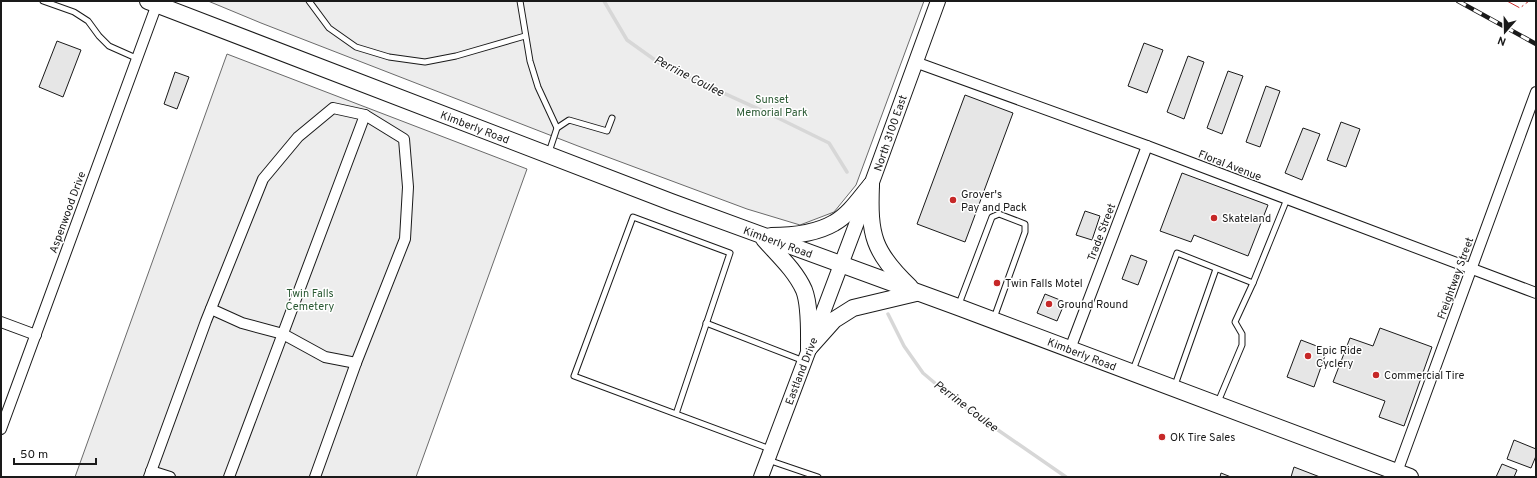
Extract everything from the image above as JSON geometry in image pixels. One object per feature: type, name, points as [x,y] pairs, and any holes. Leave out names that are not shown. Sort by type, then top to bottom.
[{"type":"main road","name":"North 3100 East","points":[[841,265],[938,1]]},
{"type":"main road","name":"Kimberly Road","points":[[154,2],[761,236],[958,307],[1401,475]]},
{"type":"main road","points":[[761,236],[790,236],[810,232],[835,223],[848,212],[871,185]]},
{"type":"main road","points":[[871,185],[872,230],[877,246],[884,260],[916,293]]},
{"type":"main road","points":[[761,236],[792,270],[804,291],[808,319],[807,355]]},
{"type":"main road","name":"Eastland Drive","points":[[761,477],[841,265]]},
{"type":"main road","points":[[807,355],[834,320],[853,308],[916,293]]},
{"type":"street","name":"Aspenwood Drive","points":[[1,429],[136,58],[154,2]]},
{"type":"street","name":"Floral Avenue","points":[[915,62],[1147,146],[1536,293]]},
{"type":"street","name":"Freightway Street","points":[[1401,475],[1471,269],[1536,92]]},
{"type":"street","points":[[170,477],[150,474],[211,309],[263,179],[298,137],[333,108],[365,115],[404,139],[408,187],[405,239],[356,364],[315,477]]},
{"type":"street","points":[[229,477],[365,115]]},
{"type":"street","name":"Trade Street","points":[[1070,349],[1147,146]]},
{"type":"street","points":[[211,309],[242,323],[283,334],[325,357],[356,364]]},
{"type":"street","points":[[1,322],[36,335]]},
{"type":"lane","points":[[43,1],[79,15],[88,21],[99,36],[109,46],[136,58]]},
{"type":"lane","points":[[309,1],[329,28],[356,47],[389,57],[425,62],[456,56],[525,36]]},
{"type":"lane","points":[[520,1],[530,61],[538,87],[557,128]]},
{"type":"lane","points":[[548,155],[557,128],[569,120],[607,131],[612,118]]},
{"type":"lane","points":[[1217,405],[1242,345],[1242,334],[1235,322],[1253,283],[1287,199]]},
{"type":"lane","points":[[958,307],[992,217],[999,214],[1025,224],[1025,232],[993,321]]},
{"type":"lane","points":[[676,414],[730,254],[633,217],[574,376],[676,414],[818,477]]},
{"type":"lane","points":[[1132,373],[1176,253],[1253,283]]},
{"type":"lane","points":[[1174,388],[1216,269]]},
{"type":"lane","points":[[706,323],[807,355]]},
{"type":"shaded area","name":"Sunset Memorial Park","points":[[208,1],[924,1],[856,185],[834,212],[800,225],[747,209],[578,146]]},
{"type":"shaded area","name":"Twin Falls Cemetery","points":[[227,54],[527,169],[416,477],[75,477]]},
{"type":"building","points":[[57,41],[81,50],[63,97],[39,87]]},
{"type":"building","points":[[1144,43],[1163,50],[1147,93],[1128,86]]},
{"type":"building","points":[[1188,56],[1204,62],[1184,119],[1167,112]]},
{"type":"building","points":[[1228,71],[1243,76],[1222,134],[1207,128]]},
{"type":"building","points":[[175,72],[189,77],[177,109],[164,104]]},
{"type":"building","points":[[1266,86],[1280,91],[1260,147],[1246,142]]},
{"type":"building","points":[[965,95],[1013,113],[965,242],[917,224]]},
{"type":"building","points":[[1341,122],[1360,129],[1346,167],[1327,160]]},
{"type":"building","points":[[1303,128],[1320,134],[1302,180],[1285,173]]},
{"type":"building","name":"Skateland","points":[[1182,173],[1268,205],[1248,256],[1194,235],[1191,242],[1160,231]]},
{"type":"building","points":[[1085,211],[1100,216],[1092,240],[1076,235]]},
{"type":"building","points":[[1131,255],[1147,261],[1138,285],[1122,279]]},
{"type":"building","points":[[1045,294],[1065,302],[1057,321],[1037,313]]},
{"type":"building","points":[[1380,328],[1432,347],[1404,426],[1379,417],[1385,401],[1333,382],[1350,338],[1373,346]]},
{"type":"building","points":[[1301,340],[1327,350],[1314,387],[1287,377]]},
{"type":"building","points":[[1514,440],[1536,449],[1536,456],[1531,468],[1507,459]]},
{"type":"building","points":[[1502,464],[1517,470],[1514,477],[1496,477]]},
{"type":"building","points":[[1294,467],[1320,477],[1291,477]]},
{"type":"building","points":[[1221,473],[1231,477],[1220,477]]},
{"type":"waterway","name":"Perrine Coulee","points":[[604,1],[627,40],[662,65],[829,143],[847,172]]},
{"type":"waterway","name":"Perrine Coulee","points":[[888,314],[904,346],[923,373],[956,401],[1066,477]]},
{"type":"railway","points":[[1458,1],[1536,44]]},
{"type":"power","points":[[1507,1],[1520,8],[1529,1]]},
{"type":"place","name":"Grover's Pay and Pack","points":[[953,200]]},
{"type":"place","name":"Skateland","points":[[1214,218]]},
{"type":"place","name":"Twin Falls Motel","points":[[997,283]]},
{"type":"place","name":"Ground Round","points":[[1049,304]]},
{"type":"place","name":"Epic Ride Cyclery","points":[[1308,356]]},
{"type":"place","name":"Commercial Tire","points":[[1376,375]]},
{"type":"place","name":"OK Tire Sales","points":[[1162,437]]}]
